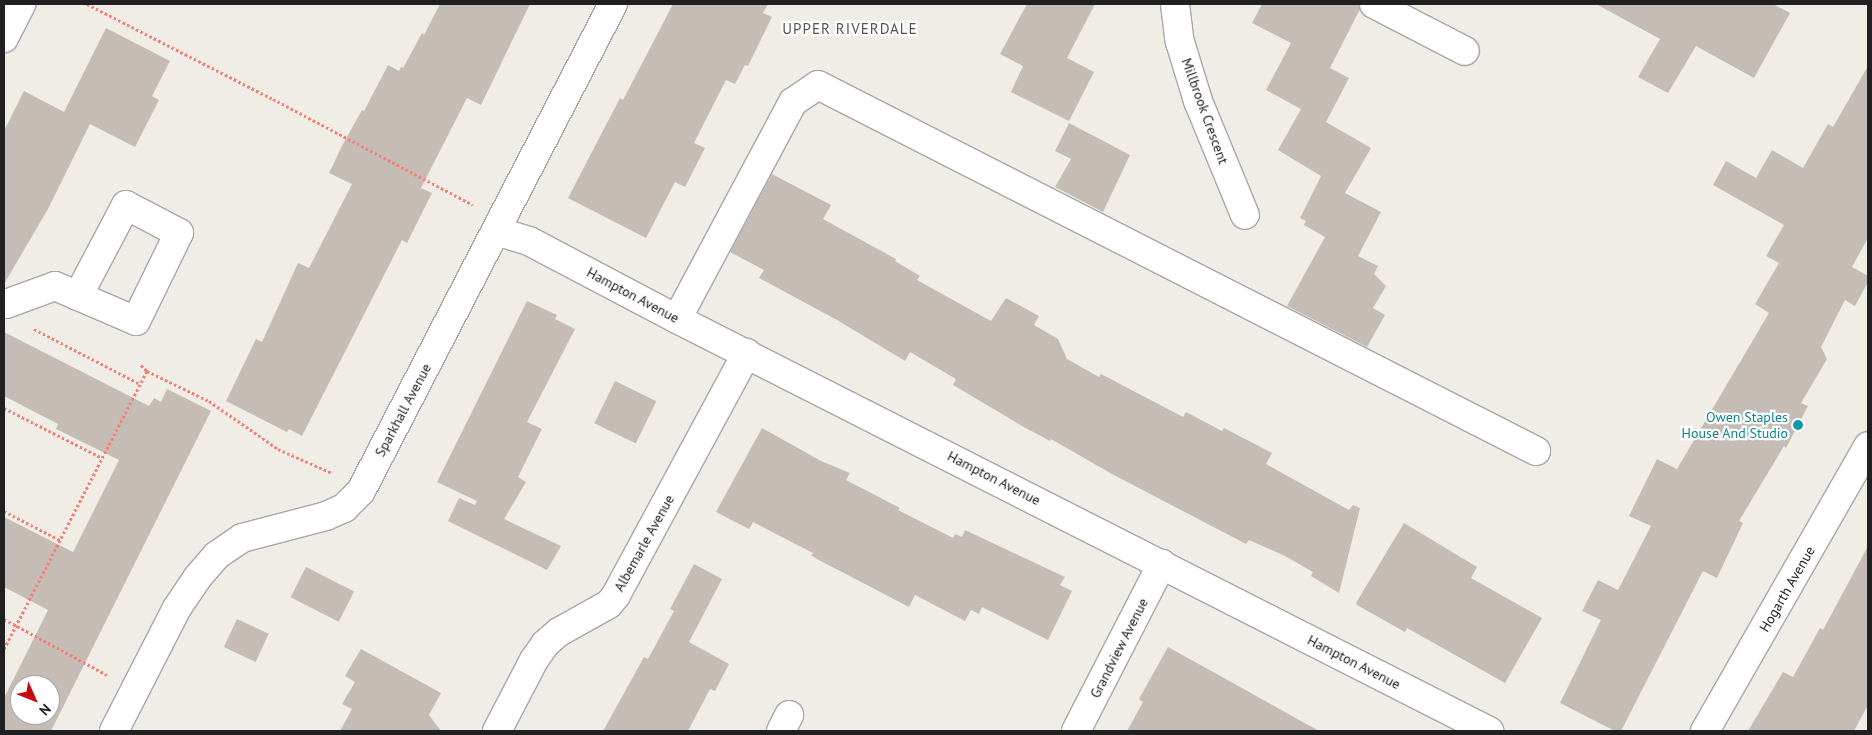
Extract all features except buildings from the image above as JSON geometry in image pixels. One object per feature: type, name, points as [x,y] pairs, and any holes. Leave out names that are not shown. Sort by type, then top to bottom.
[{"type":"street","points":[[4,38],[21,4]]},
{"type":"street","name":"Sparkhall Avenue","points":[[114,731],[177,608],[197,578],[217,555],[242,538],[326,516],[344,508],[360,491],[614,4]]},
{"type":"street","name":"Millbrook Crescent","points":[[1175,4],[1180,42],[1198,101],[1245,216]]},
{"type":"street","points":[[1374,4],[1466,51]]},
{"type":"street","points":[[678,319],[793,102],[818,85],[1536,450]]},
{"type":"street","name":"Hampton Avenue","points":[[496,231],[529,240],[678,319],[1489,731]]},
{"type":"street","points":[[4,303],[6,304],[55,286],[78,296]]},
{"type":"street","name":"Albemarle Avenue","points":[[497,731],[534,660],[545,644],[559,632],[609,604],[616,596],[747,353]]},
{"type":"street","name":"Hogarth Avenue","points":[[1705,731],[1868,446]]},
{"type":"street","name":"Grandview Avenue","points":[[1076,731],[1162,564]]},
{"type":"path","points":[[87,4],[274,98],[480,208]]},
{"type":"path","points":[[29,326],[140,384]]},
{"type":"path","points":[[141,365],[147,371],[209,401],[278,449],[338,476]]},
{"type":"path","points":[[4,649],[147,371]]},
{"type":"path","points":[[4,408],[102,458]]},
{"type":"path","points":[[4,511],[60,540]]},
{"type":"path","points":[[4,619],[135,690]]},
{"type":"place","name":"Owen Staples House And Studio","points":[[1798,425]]},
{"type":"district","name":"UPPER RIVERDALE","points":[[850,29]]}]
